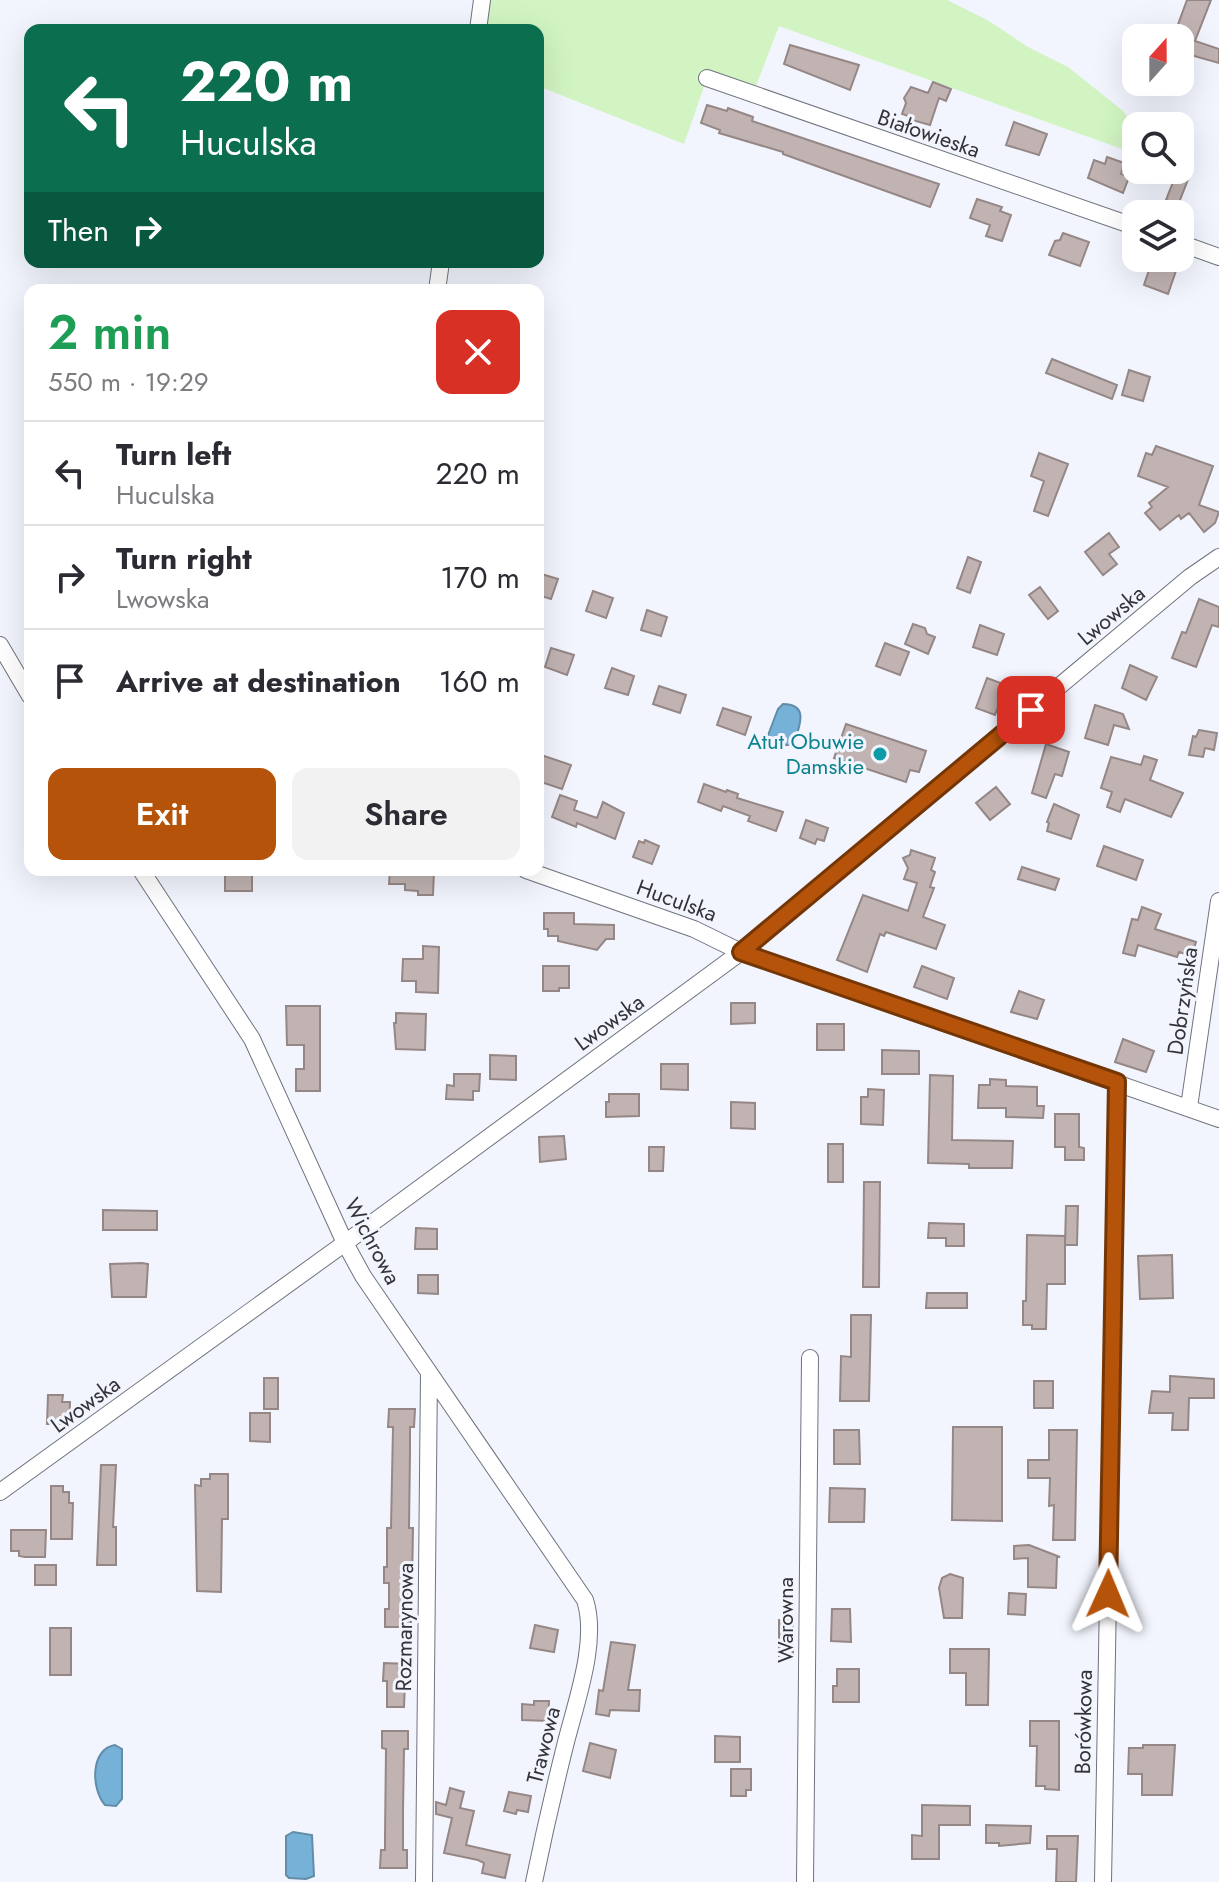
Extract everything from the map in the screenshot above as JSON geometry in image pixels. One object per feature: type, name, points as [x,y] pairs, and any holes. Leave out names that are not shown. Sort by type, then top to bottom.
[{"type":"street","points":[[479,24],[482,0]]},
{"type":"street","name":"Białowieska","points":[[707,78],[1122,222]]},
{"type":"street","points":[[1194,248],[1219,257]]},
{"type":"street","name":"Lwowska","points":[[0,1492],[741,952],[1190,577],[1219,557]]},
{"type":"street","points":[[0,645],[24,686]]},
{"type":"street","name":"Wichrowa","points":[[145,876],[252,1039],[363,1276],[585,1600],[589,1618]]},
{"type":"street","name":"Huculska","points":[[543,876],[694,929],[741,952],[1219,1119]]},
{"type":"street","name":"Dobrzyńska","points":[[1189,1107],[1219,901]]},
{"type":"street","name":"Borówkowa","points":[[1103,1882],[1117,1082]]},
{"type":"street","name":"Warowna","points":[[805,1882],[810,1358]]},
{"type":"street","name":"Rozmarynowa","points":[[424,1882],[429,1373]]},
{"type":"street","name":"Trawowa","points":[[534,1882],[582,1679],[589,1640],[589,1618]]},
{"type":"green space","points":[[488,0],[947,0],[1068,67],[1123,111],[1122,149],[779,26],[753,94],[707,78],[684,144],[544,88],[544,24],[485,24]]},
{"type":"water","points":[[783,704],[791,705],[800,712],[794,744],[779,745],[767,738]]},
{"type":"water","points":[[115,1745],[122,1749],[122,1799],[116,1806],[105,1805],[95,1780],[101,1754]]},
{"type":"water","points":[[293,1832],[312,1835],[314,1876],[306,1879],[286,1875],[286,1836]]},
{"type":"building","points":[[1187,0],[1211,0],[1195,41],[1219,49],[1219,63],[1194,56],[1194,24],[1178,24]]},
{"type":"building","points":[[790,45],[859,65],[850,90],[784,64]]},
{"type":"building","points":[[933,82],[951,89],[946,101],[939,98],[930,125],[902,114],[906,103],[904,98],[911,87],[928,93]]},
{"type":"building","points":[[707,105],[727,111],[728,108],[753,117],[752,121],[939,184],[930,207],[783,152],[719,133],[720,130],[701,123]]},
{"type":"building","points":[[1014,122],[1047,134],[1039,155],[1006,145]]},
{"type":"building","points":[[1107,157],[1122,162],[1122,184],[1126,184],[1123,193],[1088,178],[1094,160],[1105,164]]},
{"type":"building","points":[[1172,184],[1186,184],[1180,200],[1166,200]]},
{"type":"building","points":[[977,199],[1002,207],[1000,211],[1011,215],[1002,241],[986,236],[990,225],[970,218]]},
{"type":"building","points":[[1063,233],[1089,242],[1080,266],[1049,255],[1055,241],[1060,240]]},
{"type":"building","points":[[1148,272],[1176,272],[1168,294],[1144,285]]},
{"type":"building","points":[[1052,359],[1117,385],[1112,399],[1046,373]]},
{"type":"building","points":[[1129,370],[1150,377],[1143,401],[1122,395]]},
{"type":"building","points":[[1156,446],[1213,466],[1199,505],[1219,512],[1215,523],[1204,532],[1189,513],[1181,519],[1179,515],[1160,530],[1145,513],[1152,507],[1149,503],[1168,487],[1138,476],[1146,453],[1152,455]]},
{"type":"building","points":[[1039,453],[1068,464],[1048,516],[1034,511],[1044,481],[1031,476]]},
{"type":"building","points":[[1109,533],[1119,547],[1109,554],[1117,564],[1103,575],[1085,552]]},
{"type":"building","points":[[968,557],[981,562],[970,593],[957,588]]},
{"type":"building","points":[[544,575],[558,579],[551,599],[544,597]]},
{"type":"building","points":[[1040,587],[1058,611],[1048,619],[1029,595]]},
{"type":"building","points":[[593,591],[613,598],[606,618],[586,611]]},
{"type":"building","points":[[1199,599],[1219,607],[1219,627],[1212,625],[1196,667],[1172,658]]},
{"type":"building","points":[[647,610],[667,617],[661,636],[641,630]]},
{"type":"building","points":[[913,624],[925,628],[927,634],[935,637],[928,654],[905,644]]},
{"type":"building","points":[[980,625],[1004,634],[997,655],[973,647]]},
{"type":"building","points":[[885,643],[909,652],[900,675],[876,666]]},
{"type":"building","points":[[551,648],[574,655],[567,675],[545,667]]},
{"type":"building","points":[[1130,665],[1157,677],[1146,700],[1122,688]]},
{"type":"building","points":[[612,668],[634,676],[628,695],[605,688]]},
{"type":"building","points":[[987,678],[1006,685],[995,715],[976,708]]},
{"type":"building","points":[[659,686],[686,695],[680,713],[653,704]]},
{"type":"building","points":[[1095,705],[1123,714],[1129,729],[1114,725],[1108,745],[1085,738]]},
{"type":"building","points":[[723,708],[751,717],[745,735],[717,725]]},
{"type":"building","name":"Atut Obuwie Damskie","points":[[846,724],[926,751],[919,772],[910,770],[906,782],[834,758]]},
{"type":"building","points":[[1199,730],[1217,733],[1214,750],[1205,748],[1203,757],[1189,755],[1193,736],[1196,737]]},
{"type":"building","points":[[1046,744],[1069,752],[1062,776],[1055,774],[1046,798],[1032,793]]},
{"type":"building","points":[[544,756],[571,765],[562,789],[544,783]]},
{"type":"building","points":[[1144,756],[1157,760],[1150,780],[1183,793],[1171,817],[1125,799],[1120,812],[1107,807],[1112,792],[1101,788],[1111,757],[1141,765]]},
{"type":"building","points":[[704,784],[783,812],[776,831],[748,821],[750,816],[723,806],[721,811],[698,802]]},
{"type":"building","points":[[996,787],[1010,804],[990,820],[976,803]]},
{"type":"building","points":[[560,795],[577,801],[574,810],[597,818],[603,802],[624,813],[615,839],[577,823],[576,827],[552,817]]},
{"type":"building","points":[[1054,804],[1079,815],[1071,839],[1047,831]]},
{"type":"building","points":[[806,820],[828,828],[824,841],[817,839],[815,844],[800,838]]},
{"type":"building","points":[[645,840],[659,846],[652,864],[633,857],[639,841],[644,843]]},
{"type":"building","points":[[1104,846],[1143,860],[1136,880],[1097,866]]},
{"type":"building","points":[[911,850],[935,858],[930,887],[934,888],[923,917],[945,925],[936,949],[886,932],[884,936],[880,934],[867,972],[837,960],[863,895],[908,911],[917,883],[904,879],[908,868],[903,858],[910,855]]},
{"type":"building","points":[[1022,867],[1059,879],[1055,890],[1018,879]]},
{"type":"building","points":[[225,876],[252,876],[252,891],[225,891]]},
{"type":"building","points":[[390,876],[434,876],[433,895],[418,895],[418,891],[405,890],[405,884],[389,884]]},
{"type":"building","points":[[1142,907],[1161,914],[1155,929],[1196,942],[1192,956],[1179,952],[1177,957],[1138,945],[1135,956],[1123,953],[1132,919],[1138,920]]},
{"type":"building","points":[[544,913],[574,913],[574,924],[614,925],[614,939],[606,939],[597,950],[558,941],[558,936],[548,936],[548,929],[544,929]]},
{"type":"building","points":[[423,946],[439,947],[438,993],[416,992],[416,981],[402,981],[403,959],[423,959]]},
{"type":"building","points":[[543,966],[569,966],[569,988],[543,991]]},
{"type":"building","points":[[922,966],[954,978],[947,999],[914,987]]},
{"type":"building","points":[[1019,991],[1044,1000],[1037,1019],[1011,1012]]},
{"type":"building","points":[[731,1003],[755,1003],[755,1023],[731,1024]]},
{"type":"building","points":[[286,1006],[320,1006],[320,1091],[296,1091],[296,1069],[304,1069],[304,1045],[287,1045]]},
{"type":"building","points":[[396,1013],[426,1014],[425,1050],[396,1049]]},
{"type":"building","points":[[817,1024],[844,1024],[844,1050],[817,1050]]},
{"type":"building","points":[[1123,1039],[1154,1051],[1146,1072],[1115,1062]]},
{"type":"building","points":[[882,1050],[919,1051],[919,1074],[882,1074]]},
{"type":"building","points":[[490,1055],[516,1056],[516,1080],[490,1079]]},
{"type":"building","points":[[661,1064],[688,1064],[688,1090],[661,1089]]},
{"type":"building","points":[[454,1074],[480,1074],[479,1091],[473,1091],[473,1100],[446,1099],[447,1085],[454,1086]]},
{"type":"building","points":[[930,1075],[953,1076],[952,1140],[1013,1141],[1012,1168],[969,1168],[969,1164],[928,1163]]},
{"type":"building","points":[[990,1079],[1006,1080],[1006,1086],[1037,1087],[1037,1106],[1044,1106],[1043,1118],[1006,1117],[1006,1108],[978,1108],[979,1085],[990,1085]]},
{"type":"building","points":[[868,1089],[884,1090],[883,1125],[861,1124],[861,1097],[868,1097]]},
{"type":"building","points":[[609,1094],[639,1094],[639,1116],[606,1117]]},
{"type":"building","points":[[731,1102],[755,1103],[755,1129],[731,1128]]},
{"type":"building","points":[[1055,1114],[1079,1114],[1079,1147],[1084,1148],[1084,1160],[1065,1160],[1065,1147],[1055,1147]]},
{"type":"building","points":[[564,1136],[566,1159],[540,1162],[539,1137]]},
{"type":"building","points":[[828,1144],[843,1144],[843,1182],[828,1182]]},
{"type":"building","points":[[649,1147],[664,1147],[663,1171],[649,1171]]},
{"type":"building","points":[[864,1182],[880,1182],[879,1287],[863,1287]]},
{"type":"building","points":[[1066,1206],[1078,1206],[1077,1245],[1065,1245]]},
{"type":"building","points":[[103,1210],[157,1211],[157,1230],[103,1230]]},
{"type":"building","points":[[929,1223],[964,1224],[964,1246],[946,1246],[946,1238],[928,1238]]},
{"type":"building","points":[[416,1228],[437,1229],[437,1249],[415,1249]]},
{"type":"building","points":[[1027,1235],[1065,1236],[1065,1284],[1047,1284],[1046,1329],[1023,1325]]},
{"type":"building","points":[[1172,1255],[1173,1298],[1140,1299],[1138,1256]]},
{"type":"building","points":[[110,1264],[148,1264],[146,1297],[112,1297]]},
{"type":"building","points":[[418,1275],[438,1275],[438,1294],[418,1293]]},
{"type":"building","points":[[927,1293],[967,1293],[967,1308],[926,1308]]},
{"type":"building","points":[[851,1315],[871,1315],[869,1401],[840,1401],[841,1356],[851,1357]]},
{"type":"building","points":[[1170,1376],[1214,1379],[1214,1398],[1189,1398],[1188,1430],[1172,1430],[1173,1413],[1149,1413],[1152,1391],[1170,1392]]},
{"type":"building","points":[[264,1378],[278,1378],[278,1409],[264,1409]]},
{"type":"building","points":[[1034,1381],[1053,1381],[1053,1408],[1034,1408]]},
{"type":"building","points":[[48,1395],[63,1395],[62,1402],[70,1402],[69,1424],[47,1424]]},
{"type":"building","points":[[389,1409],[415,1409],[414,1427],[410,1427],[412,1584],[407,1584],[411,1627],[385,1627],[389,1583],[384,1583],[384,1567],[387,1567],[387,1528],[391,1528],[393,1427],[388,1427]]},
{"type":"building","points":[[250,1413],[270,1413],[270,1442],[250,1441]]},
{"type":"building","points":[[953,1427],[1002,1427],[1002,1521],[952,1520]]},
{"type":"building","points":[[834,1430],[859,1430],[860,1464],[834,1464]]},
{"type":"building","points":[[1049,1430],[1077,1430],[1075,1540],[1053,1540],[1054,1505],[1049,1506],[1050,1478],[1028,1478],[1028,1460],[1049,1460]]},
{"type":"building","points":[[101,1465],[116,1465],[113,1527],[116,1527],[116,1565],[97,1565]]},
{"type":"building","points":[[210,1474],[228,1474],[228,1519],[222,1519],[221,1592],[197,1591],[195,1485],[201,1486],[201,1479],[210,1479]]},
{"type":"building","points":[[51,1486],[63,1486],[63,1492],[69,1492],[69,1503],[73,1503],[72,1539],[51,1539]]},
{"type":"building","points":[[830,1488],[865,1489],[864,1522],[829,1522]]},
{"type":"building","points":[[11,1530],[46,1530],[45,1557],[19,1556],[19,1551],[11,1551]]},
{"type":"building","points":[[1029,1545],[1060,1557],[1057,1557],[1056,1588],[1028,1587],[1028,1558],[1014,1559],[1014,1546]]},
{"type":"building","points":[[35,1565],[56,1565],[56,1585],[35,1585]]},
{"type":"building","points":[[950,1574],[963,1578],[962,1618],[944,1618],[939,1588],[942,1578]]},
{"type":"building","points":[[1009,1593],[1026,1594],[1025,1615],[1008,1614]]},
{"type":"building","points":[[832,1609],[850,1609],[851,1642],[831,1641]]},
{"type":"building","points":[[779,1620],[793,1620],[793,1656],[779,1656]]},
{"type":"building","points":[[535,1625],[558,1630],[554,1652],[530,1648]]},
{"type":"building","points":[[50,1628],[71,1628],[71,1675],[50,1675]]},
{"type":"building","points":[[611,1642],[635,1645],[628,1690],[640,1690],[639,1711],[610,1710],[609,1716],[596,1714]]},
{"type":"building","points":[[950,1649],[989,1649],[988,1705],[966,1705],[966,1673],[950,1673]]},
{"type":"building","points":[[384,1663],[410,1664],[409,1682],[405,1682],[404,1707],[387,1707]]},
{"type":"building","points":[[837,1669],[859,1669],[859,1702],[833,1702]]},
{"type":"building","points":[[534,1701],[549,1701],[548,1721],[522,1720],[522,1704],[534,1705]]},
{"type":"building","points":[[1030,1721],[1059,1721],[1059,1790],[1036,1786],[1037,1746],[1030,1746]]},
{"type":"building","points":[[382,1731],[408,1731],[408,1749],[404,1749],[403,1812],[403,1850],[407,1850],[407,1868],[380,1868],[381,1850],[385,1850],[386,1749],[382,1748]]},
{"type":"building","points":[[715,1736],[740,1737],[740,1762],[715,1762]]},
{"type":"building","points":[[590,1743],[616,1750],[610,1778],[583,1771]]},
{"type":"building","points":[[1143,1745],[1175,1745],[1172,1795],[1142,1795],[1142,1774],[1128,1774],[1129,1748],[1143,1748]]},
{"type":"building","points":[[731,1769],[751,1769],[751,1790],[746,1790],[746,1796],[731,1796]]},
{"type":"building","points":[[450,1788],[464,1792],[460,1808],[474,1811],[466,1845],[510,1855],[505,1878],[482,1873],[484,1863],[478,1860],[444,1853],[452,1818],[436,1814],[436,1802],[446,1805]]},
{"type":"building","points":[[509,1792],[531,1796],[528,1812],[517,1810],[516,1814],[504,1811]]},
{"type":"building","points":[[922,1805],[970,1806],[970,1825],[939,1825],[939,1859],[912,1859],[912,1835],[922,1836]]},
{"type":"building","points":[[986,1825],[1031,1826],[1030,1843],[999,1846],[999,1843],[986,1843]]},
{"type":"building","points":[[1047,1836],[1078,1836],[1076,1882],[1056,1882],[1057,1849],[1047,1849]]},
{"type":"place","name":"Atut Obuwie Damskie","points":[[880,754]]},
{"type":"route","points":[[1031,710],[741,952],[1117,1082],[1108,1594]]}]
